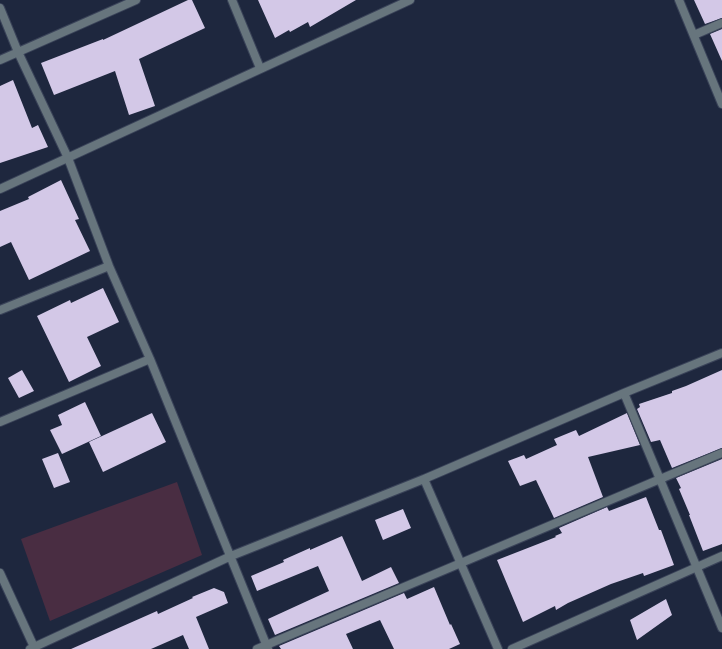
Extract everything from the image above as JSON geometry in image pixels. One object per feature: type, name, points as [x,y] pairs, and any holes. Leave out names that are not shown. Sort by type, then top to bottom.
[{"type":"street","points":[[0,60],[136,0]]},
{"type":"street","points":[[232,0],[260,68]]},
{"type":"street","points":[[0,188],[410,0]]},
{"type":"street","points":[[679,0],[722,104]]},
{"type":"street","points":[[0,8],[18,52],[68,158],[109,266],[150,359],[267,647]]},
{"type":"street","points":[[694,35],[722,23]]},
{"type":"street","points":[[0,310],[109,266]]},
{"type":"street","points":[[0,573],[33,648],[231,556],[424,479],[624,393],[722,353]]},
{"type":"street","points":[[0,422],[150,359]]},
{"type":"street","points":[[624,393],[722,628]]},
{"type":"street","points":[[258,649],[267,647],[722,453]]},
{"type":"street","points":[[424,479],[498,649]]},
{"type":"street","points":[[512,649],[722,556]]},
{"type":"shaded area","points":[[177,482],[202,555],[50,621],[21,539]]},
{"type":"building","points":[[188,0],[192,0],[205,28],[139,59],[155,106],[129,115],[115,71],[54,95],[41,63],[103,40]]},
{"type":"building","points":[[258,0],[356,0],[310,27],[308,22],[275,38]]},
{"type":"building","points":[[694,0],[722,0],[722,18],[705,24]]},
{"type":"building","points":[[722,29],[722,61],[710,34]]},
{"type":"building","points":[[13,80],[32,128],[38,125],[48,147],[0,163],[0,86]]},
{"type":"building","points":[[61,180],[79,219],[75,220],[90,251],[29,280],[11,242],[0,247],[0,211],[29,199],[28,197]]},
{"type":"building","points":[[103,288],[119,322],[87,337],[101,366],[69,382],[37,316],[70,300],[71,303]]},
{"type":"building","points":[[22,370],[34,391],[19,398],[8,378]]},
{"type":"building","points":[[722,370],[722,448],[672,468],[660,440],[651,442],[637,409],[640,407],[639,404],[672,393],[672,391]]},
{"type":"building","points":[[85,402],[101,436],[62,454],[50,430],[62,425],[58,415]]},
{"type":"building","points":[[152,413],[166,442],[103,472],[89,442]]},
{"type":"building","points":[[627,413],[640,445],[588,457],[603,497],[554,518],[536,480],[520,486],[508,461],[524,455],[526,459],[557,445],[554,439],[576,430],[579,436]]},
{"type":"building","points":[[58,453],[70,482],[54,488],[42,459]]},
{"type":"building","points":[[722,459],[722,544],[703,551],[679,489],[681,488],[676,478]]},
{"type":"building","points":[[646,497],[659,530],[661,530],[674,565],[644,576],[643,573],[611,584],[556,610],[555,606],[523,622],[497,560],[556,537],[555,536],[562,533],[559,528],[607,507],[609,511]]},
{"type":"building","points":[[403,509],[411,528],[383,540],[375,520]]},
{"type":"building","points":[[342,536],[362,581],[391,567],[399,583],[275,635],[268,619],[329,591],[318,566],[257,591],[251,576],[284,562],[283,560],[310,548],[310,550]]},
{"type":"building","points":[[434,587],[450,625],[451,624],[460,644],[449,649],[394,649],[380,620],[346,634],[353,649],[281,649],[279,646],[404,593],[407,599]]},
{"type":"building","points":[[214,588],[224,592],[228,603],[196,617],[209,649],[189,649],[183,635],[151,649],[71,649],[157,611],[158,614]]},
{"type":"building","points":[[666,599],[672,615],[637,640],[630,620]]}]
